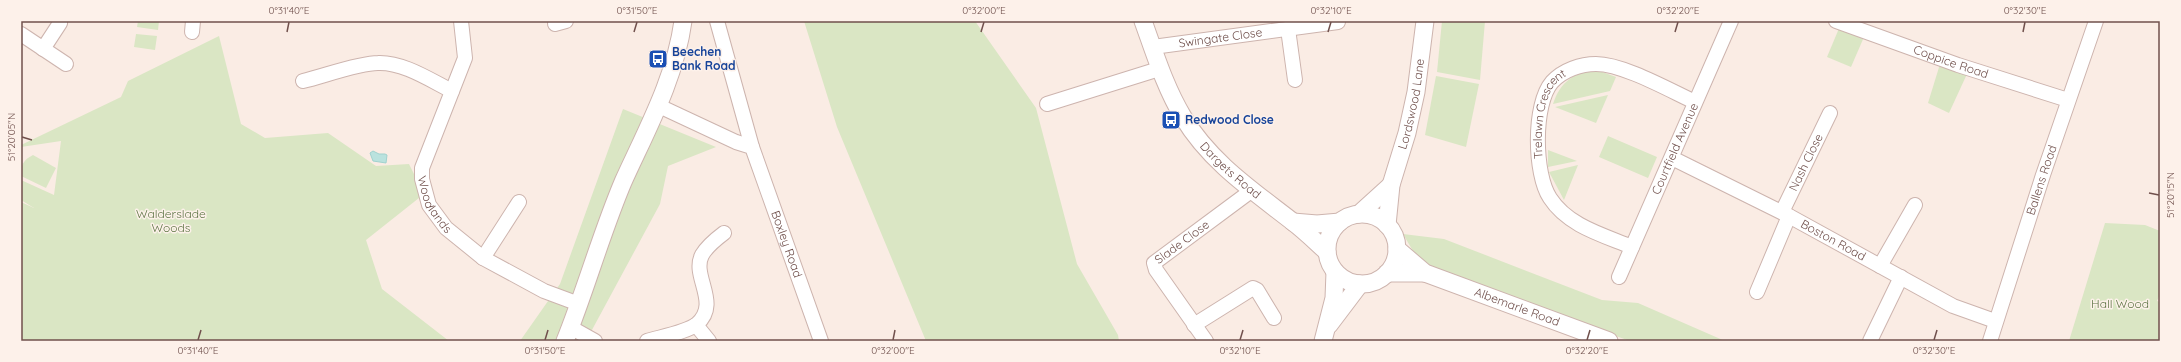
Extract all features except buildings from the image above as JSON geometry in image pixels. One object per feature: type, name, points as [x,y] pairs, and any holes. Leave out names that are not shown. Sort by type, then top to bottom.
[{"type":"street","points":[[43,49],[60,23],[59,21]]},
{"type":"street","name":"Woodlands","points":[[461,21],[465,58],[424,158],[422,179],[429,205],[437,218],[446,228],[483,258],[544,291],[579,304]]},
{"type":"street","points":[[595,341],[567,334],[579,304],[601,237],[623,182],[659,106],[677,56],[683,21]]},
{"type":"street","name":"Boxley Road","points":[[717,21],[752,147],[821,341]]},
{"type":"street","name":"Dargets Road","points":[[1143,21],[1153,47],[1159,69],[1183,117],[1196,136],[1212,155],[1251,191],[1293,222],[1327,252]]},
{"type":"street","name":"Lordswood Lane","points":[[1387,225],[1391,185],[1407,133],[1416,92],[1425,21]]},
{"type":"street","name":"Courtfield Avenue","points":[[1619,277],[1731,21]]},
{"type":"street","name":"Ballens Road","points":[[1990,341],[1995,321],[2068,100],[2096,21]]},
{"type":"street","name":"Swingate Close","points":[[1153,47],[1338,22]]},
{"type":"street","name":"Coppice Road","points":[[1843,22],[2068,100]]},
{"type":"street","points":[[1288,29],[1295,80]]},
{"type":"street","points":[[21,34],[66,64]]},
{"type":"street","points":[[303,81],[377,63],[392,64],[452,91]]},
{"type":"street","name":"Trelawn Crescent","points":[[1632,247],[1580,226],[1559,210],[1550,198],[1540,173],[1538,139],[1543,103],[1548,88],[1558,76],[1568,70],[1596,64],[1608,65],[1630,73],[1695,102]]},
{"type":"street","points":[[1047,104],[1159,69]]},
{"type":"street","points":[[659,106],[736,142],[752,147]]},
{"type":"street","name":"Nash Close","points":[[1757,292],[1785,214],[1830,113]]},
{"type":"street","name":"Boston Road","points":[[1672,158],[1785,214],[1953,306],[1995,321]]},
{"type":"street","points":[[1293,222],[1317,224],[1340,222],[1359,214],[1391,185]]},
{"type":"street","name":"Slade Close","points":[[1206,341],[1156,270],[1154,263],[1251,191]]},
{"type":"street","points":[[483,258],[518,202]]},
{"type":"street","points":[[1880,266],[1916,205]]},
{"type":"street","points":[[1340,222],[1332,230],[1328,241],[1327,252],[1335,272],[1346,280],[1360,284],[1379,279],[1387,273],[1394,262],[1397,249],[1394,236],[1387,225],[1374,217],[1359,214]]},
{"type":"street","points":[[647,341],[696,325],[705,310],[707,300],[700,272],[700,260],[706,249],[724,233]]},
{"type":"street","name":"Albemarle Road","points":[[1397,249],[1425,273]]},
{"type":"street","points":[[1325,334],[1334,298],[1335,272]]},
{"type":"street","name":"Albemarle Road","points":[[1387,273],[1425,273],[1609,341]]},
{"type":"street","points":[[1870,341],[1901,277]]},
{"type":"street","points":[[1325,334],[1360,284]]},
{"type":"street","points":[[1194,325],[1253,288],[1257,290],[1274,318]]},
{"type":"street","points":[[696,325],[709,341]]},
{"type":"green space","points":[[138,21],[159,21],[158,30],[137,27]]},
{"type":"green space","points":[[804,21],[975,21],[1036,108],[1077,264],[1118,335],[1119,341],[926,341],[837,127]]},
{"type":"green space","points":[[1442,21],[1485,21],[1480,80],[1437,72]]},
{"type":"green space","points":[[1840,26],[1864,37],[1851,67],[1827,57]]},
{"type":"green space","points":[[136,34],[157,36],[155,50],[134,47]]},
{"type":"green space","name":"Walderslade Woods","points":[[219,36],[241,124],[265,138],[328,133],[376,166],[409,164],[424,194],[366,240],[382,289],[449,341],[21,341],[21,202],[34,208],[21,200],[21,180],[54,195],[61,141],[21,147],[21,145],[121,97],[128,81]]},
{"type":"green space","points":[[1940,64],[1967,74],[1949,113],[1928,103]]},
{"type":"green space","points":[[1597,70],[1616,77],[1610,91],[1553,104],[1556,96],[1564,84],[1569,80],[1581,73]]},
{"type":"green space","points":[[1436,76],[1479,84],[1466,147],[1425,135]]},
{"type":"green space","points":[[1608,95],[1596,123],[1555,107]]},
{"type":"green space","points":[[623,109],[716,147],[668,166],[660,204],[586,341],[520,341],[560,284]]},
{"type":"green space","points":[[1608,136],[1657,157],[1648,178],[1599,157]]},
{"type":"green space","points":[[1548,150],[1577,161],[1548,167]]},
{"type":"green space","points":[[33,155],[56,168],[46,188],[21,176],[23,163]]},
{"type":"green space","points":[[1578,165],[1564,200],[1549,172]]},
{"type":"green space","name":"Hall Wood","points":[[2105,223],[2145,225],[2160,231],[2160,294],[2157,301],[2160,302],[2160,341],[2069,341]]},
{"type":"green space","points":[[1403,234],[1444,239],[1602,300],[1638,303],[1725,341],[1630,341],[1519,302],[1420,263]]},
{"type":"water","points":[[373,151],[379,154],[387,155],[386,163],[373,161],[370,153]]},
{"type":"place","name":"Beechen Bank Road","points":[[658,59]]},
{"type":"place","name":"Redwood Close","points":[[1171,120]]}]
